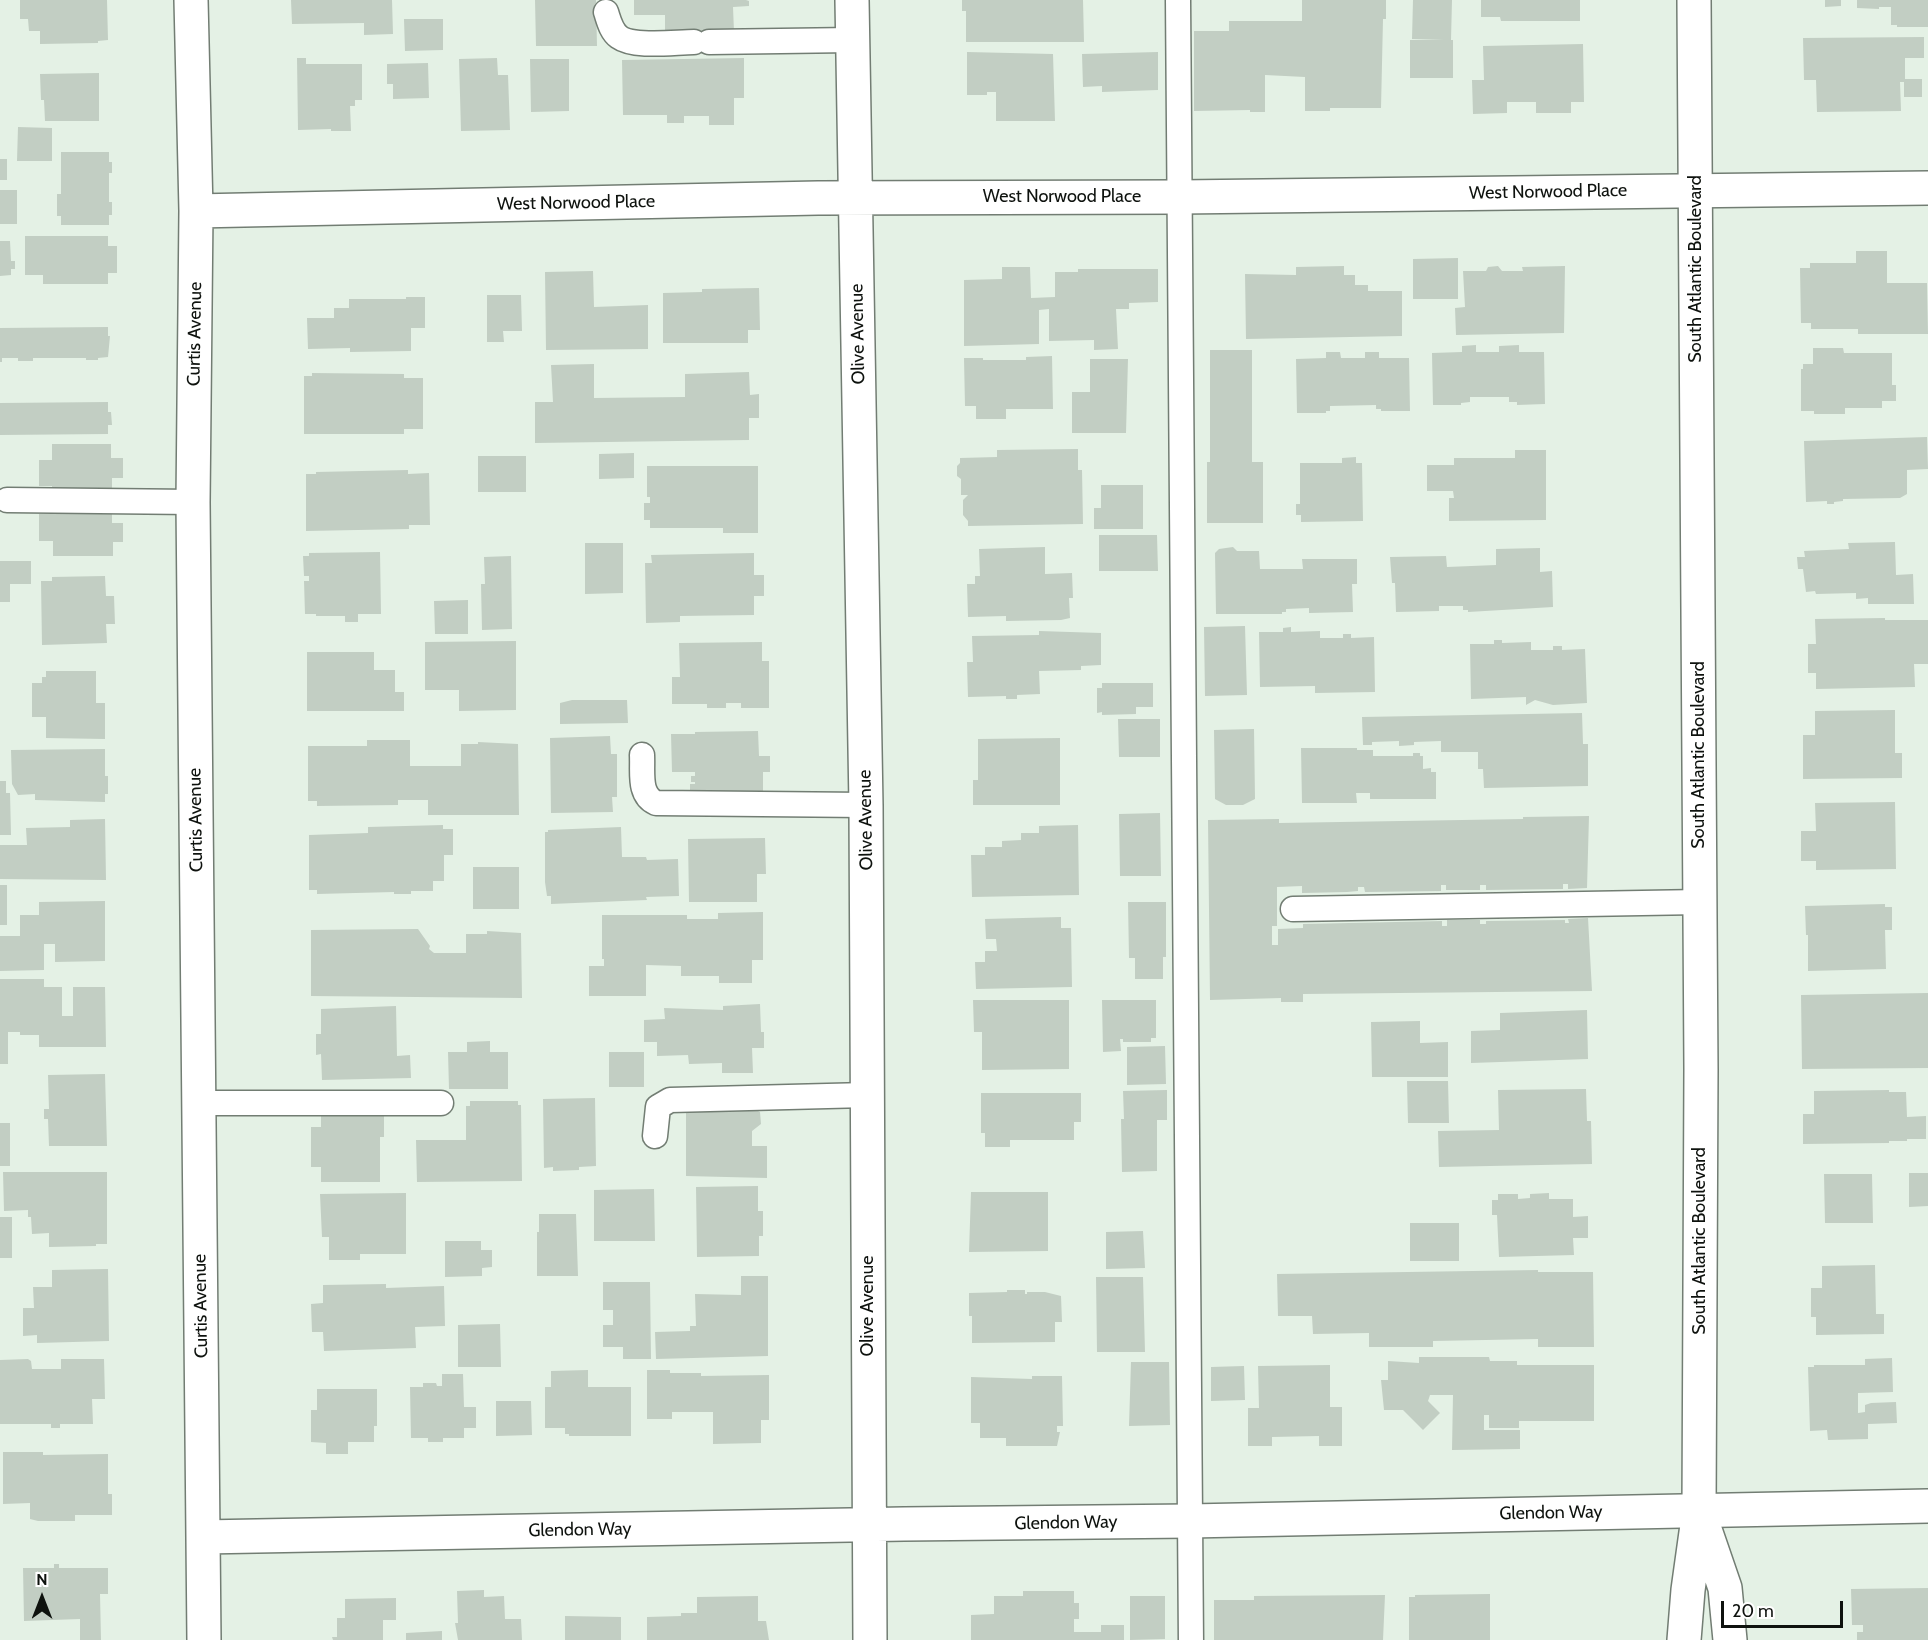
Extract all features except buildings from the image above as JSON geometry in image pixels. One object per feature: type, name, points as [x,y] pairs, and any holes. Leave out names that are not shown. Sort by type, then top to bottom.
[{"type":"street","name":"Curtis Avenue","points":[[191,0],[196,211],[194,502],[204,1640]]},
{"type":"street","name":"Olive Avenue","points":[[852,0],[866,805],[870,1640]]},
{"type":"street","name":"South Atlantic Boulevard","points":[[1694,0],[1701,1080],[1699,1511]]},
{"type":"street","name":"West Norwood Place","points":[[196,211],[855,198],[1180,197],[1928,188]]},
{"type":"street","name":"Glendon Way","points":[[203,1538],[1928,1506]]},
{"type":"street","points":[[1684,1640],[1688,1590],[1699,1511]]},
{"type":"street","points":[[1699,1511],[1725,1588],[1730,1640]]},
{"type":"lane","points":[[1178,0],[1191,1640]]},
{"type":"lane","points":[[606,12],[610,27],[619,37],[632,43],[852,39]]},
{"type":"lane","points":[[7,500],[194,502]]},
{"type":"lane","points":[[642,755],[643,791],[648,799],[656,802],[866,805]]},
{"type":"lane","points":[[1293,909],[1700,902]]},
{"type":"lane","points":[[655,1136],[658,1107],[670,1100],[867,1095]]},
{"type":"lane","points":[[199,1103],[441,1103]]}]
